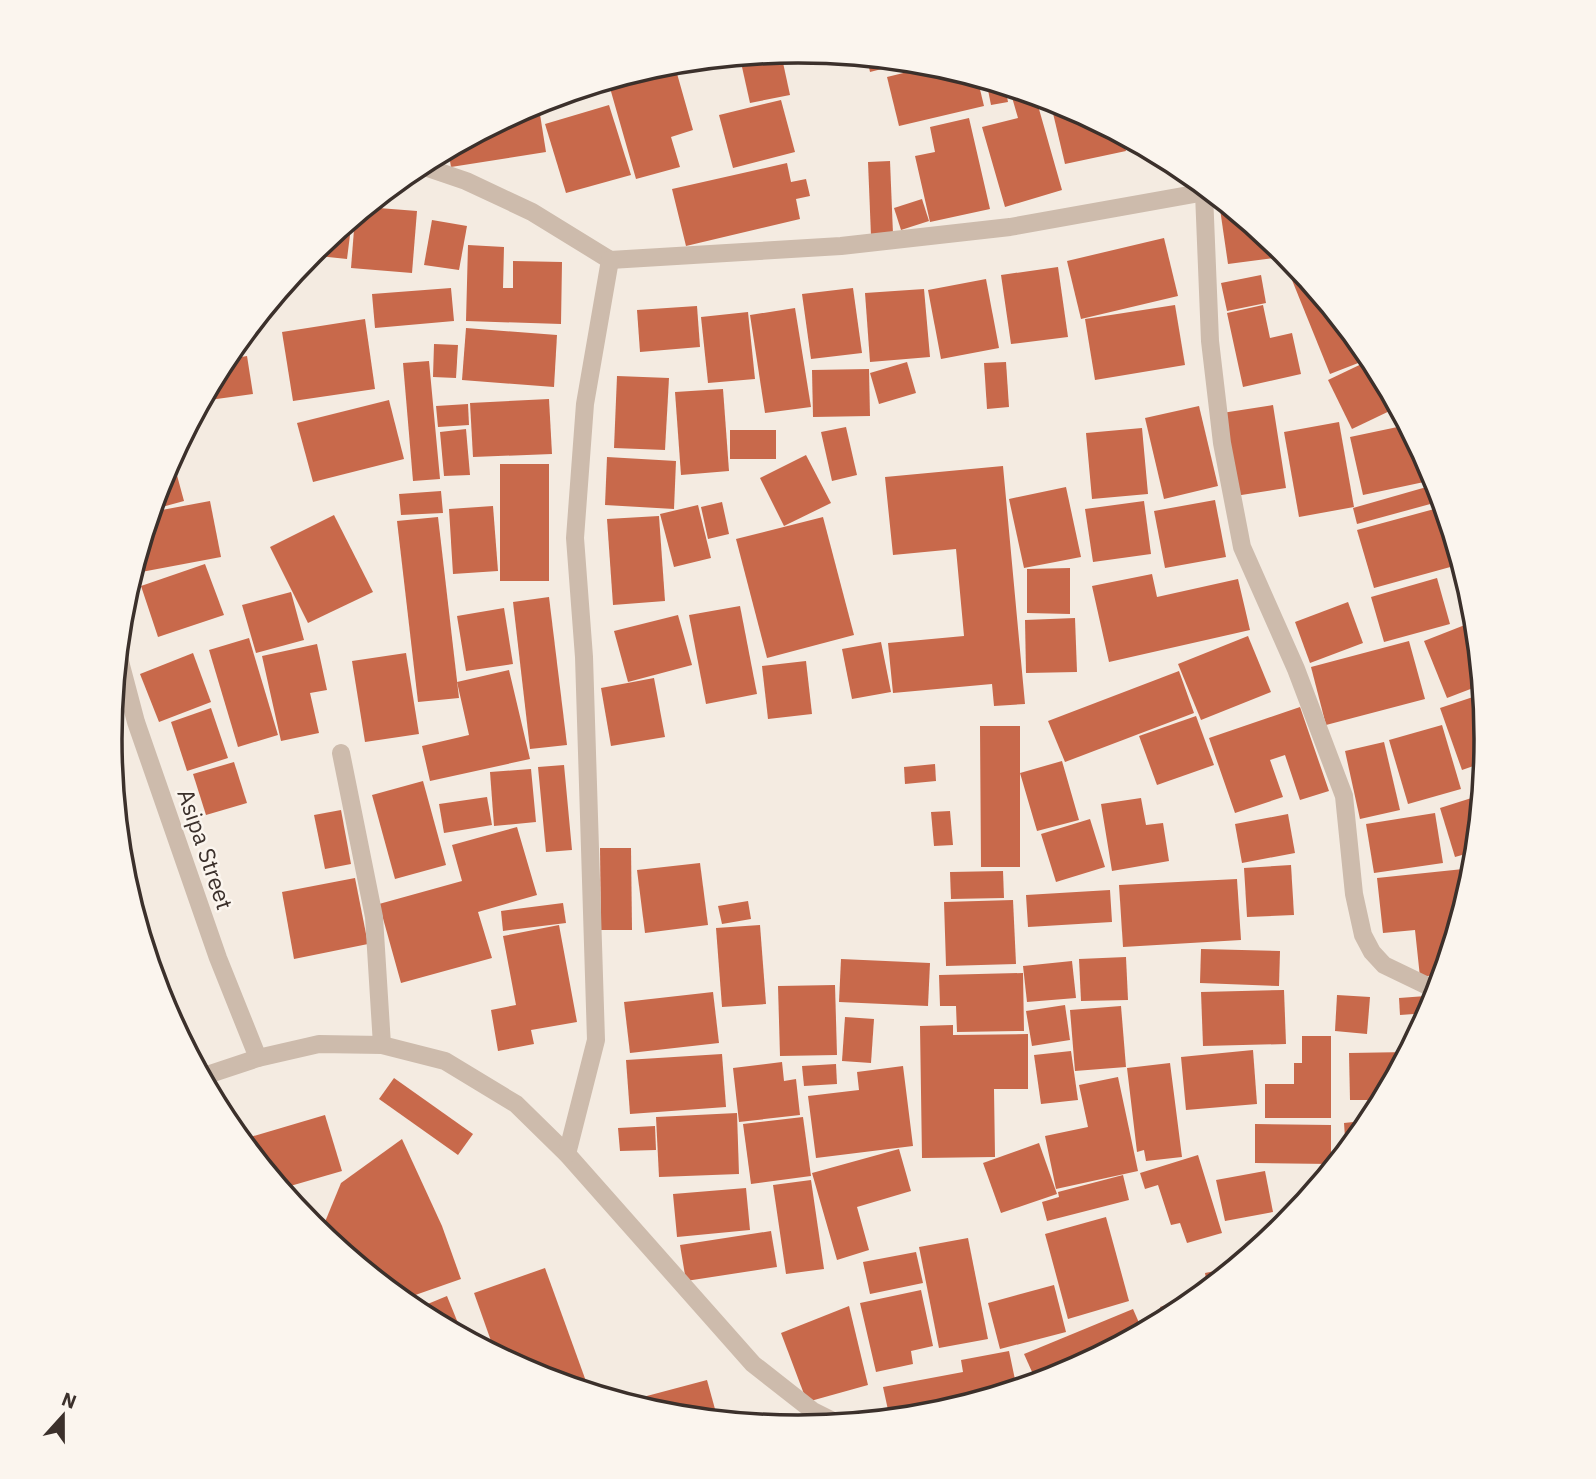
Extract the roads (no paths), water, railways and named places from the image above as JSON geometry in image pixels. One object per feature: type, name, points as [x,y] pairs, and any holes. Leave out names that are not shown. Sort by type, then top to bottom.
[{"type":"street","points":[[434,170],[466,181],[532,212],[610,260],[841,246],[1010,227],[1197,194]]},
{"type":"street","points":[[1207,201],[1212,354],[1222,443],[1242,547],[1296,668],[1344,796],[1354,894],[1363,935],[1372,952],[1384,965],[1428,986]]},
{"type":"street","points":[[567,1154],[596,1040],[584,657],[575,538],[585,404],[610,260]]},
{"type":"street","name":"Asipa Street","points":[[125,678],[140,735],[218,958],[258,1058]]},
{"type":"street","points":[[341,753],[374,917],[382,1045]]},
{"type":"street","points":[[210,1074],[258,1058],[319,1044],[382,1045],[445,1060],[516,1104],[567,1154],[753,1364],[822,1415]]}]
